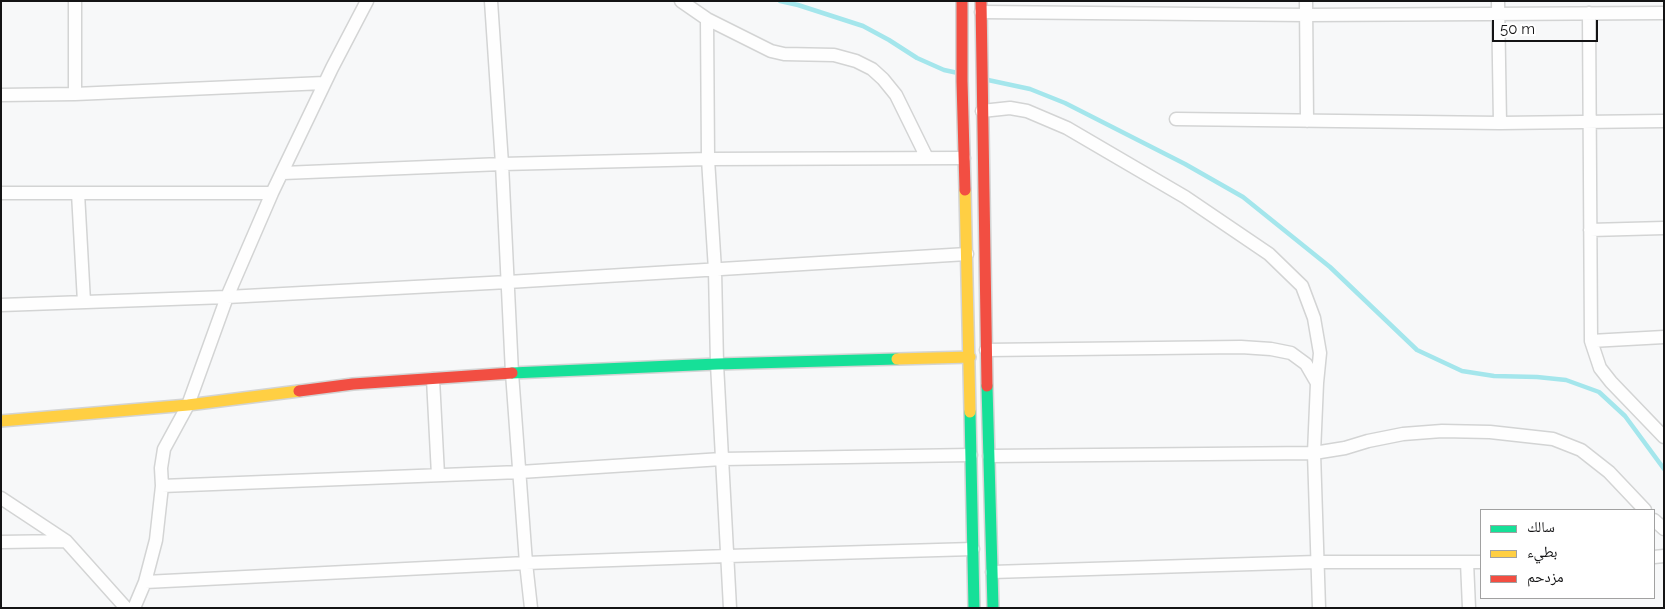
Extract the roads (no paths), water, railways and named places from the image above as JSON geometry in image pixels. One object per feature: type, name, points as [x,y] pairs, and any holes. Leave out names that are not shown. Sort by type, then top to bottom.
[{"type":"main road","points":[[962,1],[962,81],[970,357],[974,608]]},
{"type":"main road","points":[[981,7],[986,350],[993,608]]},
{"type":"main road","points":[[1,422],[188,405],[353,384],[512,373],[717,364],[970,357]]},
{"type":"street","points":[[75,1],[75,94]]},
{"type":"street","points":[[134,608],[145,582],[156,540],[164,449],[188,405],[227,297],[272,192],[283,173],[324,83],[367,1]]},
{"type":"street","points":[[491,1],[502,164],[512,373],[531,608]]},
{"type":"street","points":[[681,1],[707,19],[771,51],[784,54],[834,55],[856,61],[872,69],[884,79],[896,96],[927,158]]},
{"type":"street","points":[[1306,1],[1307,121]]},
{"type":"street","points":[[981,7],[1307,15],[1499,8],[1589,14],[1664,14]]},
{"type":"street","points":[[1499,8],[1500,123]]},
{"type":"street","points":[[1589,14],[1591,341],[1600,368],[1664,437]]},
{"type":"street","points":[[707,19],[708,159],[715,270],[717,364],[730,608]]},
{"type":"street","points":[[1,94],[75,94],[324,83]]},
{"type":"street","points":[[982,112],[1010,108],[1027,110],[1067,128],[1185,196],[1269,254],[1302,286],[1314,318],[1320,353],[1316,383],[1314,453],[1319,608]]},
{"type":"street","points":[[1176,120],[1500,123],[1664,121]]},
{"type":"street","points":[[283,173],[502,164],[708,159],[964,158]]},
{"type":"street","points":[[1,193],[272,192]]},
{"type":"street","points":[[78,193],[84,302]]},
{"type":"street","points":[[1590,230],[1664,228]]},
{"type":"street","points":[[1,305],[227,297],[967,254]]},
{"type":"street","points":[[1591,341],[1664,337]]},
{"type":"street","points":[[986,350],[1190,347],[1271,348],[1291,352],[1306,364],[1316,383]]},
{"type":"street","points":[[433,379],[438,475]]},
{"type":"street","points":[[989,456],[1314,453],[1346,448],[1368,441],[1404,434],[1442,431],[1490,432],[1553,439],[1581,450],[1609,472],[1644,509]]},
{"type":"street","points":[[162,486],[520,472],[722,459],[971,455]]},
{"type":"street","points":[[1,498],[66,541],[126,608]]},
{"type":"street","points":[[1,542],[66,541]]},
{"type":"street","points":[[145,582],[526,563],[973,549]]},
{"type":"street","points":[[992,572],[1317,562],[1480,562]]},
{"type":"street","points":[[1466,562],[1468,608]]},
{"type":"waterway","points":[[780,1],[863,26],[917,58],[944,70],[958,73]]},
{"type":"waterway","points":[[988,80],[1030,89],[1065,103],[1185,164],[1243,197],[1330,267],[1417,350],[1462,371],[1494,376],[1566,380],[1599,392],[1625,416],[1664,469]]}]
